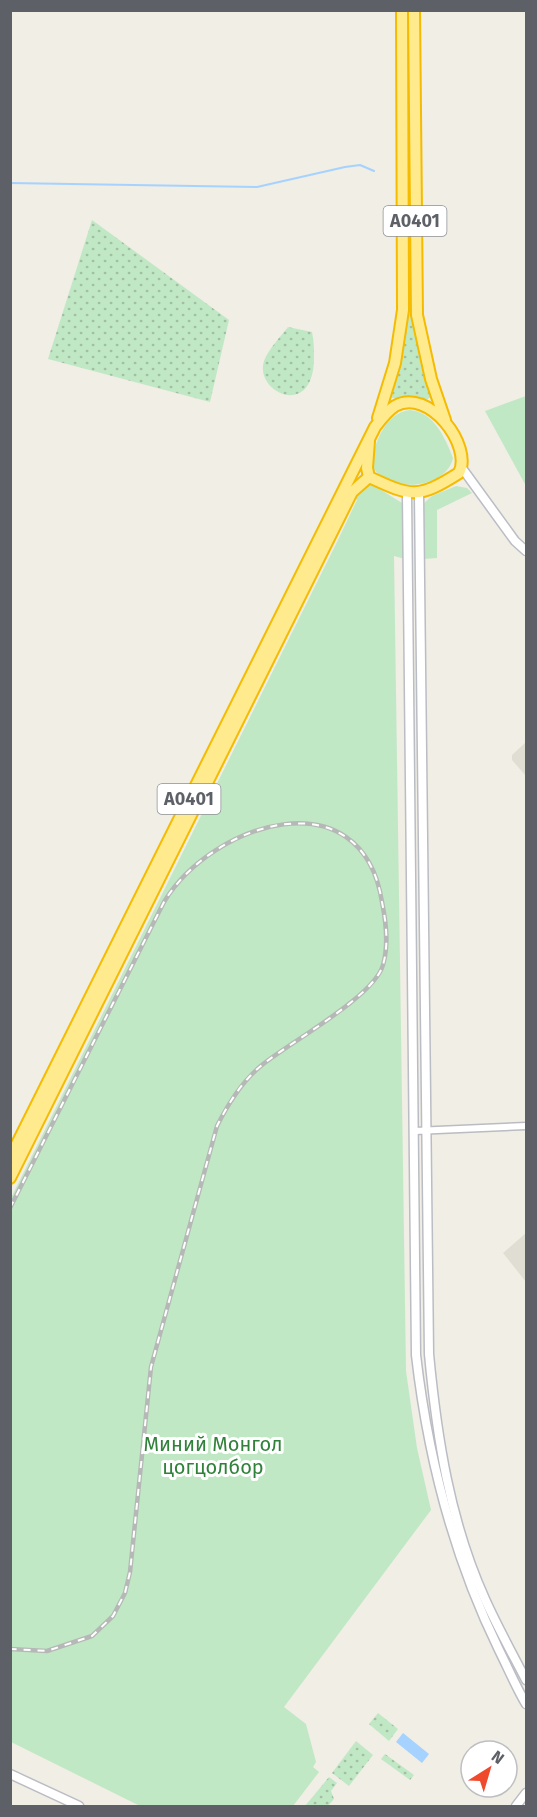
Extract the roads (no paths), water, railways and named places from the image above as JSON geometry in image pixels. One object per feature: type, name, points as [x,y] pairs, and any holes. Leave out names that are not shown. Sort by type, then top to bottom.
[{"type":"highway","name":"A0401","points":[[402,10],[417,315],[431,379],[447,426],[461,452],[462,468]]},
{"type":"highway","name":"A0401","points":[[10,1158],[375,427],[395,363],[403,310],[414,10]]},
{"type":"highway","name":"A0401","points":[[375,427],[395,406],[409,402],[431,408],[447,426]]},
{"type":"highway","name":"A0401","points":[[10,1178],[352,492],[369,477],[367,468],[369,441]]},
{"type":"highway","points":[[369,477],[407,494],[419,494],[451,478],[462,468]]},
{"type":"main road","points":[[462,468],[515,541],[526,551]]},
{"type":"main road","points":[[407,494],[416,1355],[423,1411],[450,1530],[475,1600],[526,1704]]},
{"type":"main road","points":[[419,494],[429,1354],[440,1447],[458,1527],[481,1588],[526,1680]]},
{"type":"main road","points":[[10,1774],[79,1806]]},
{"type":"main road","points":[[516,1806],[526,1793]]},
{"type":"street","points":[[415,1131],[526,1126]]},
{"type":"water","points":[[403,1733],[429,1754],[422,1763],[396,1742]]},
{"type":"waterway","points":[[10,183],[257,187],[345,167],[360,165],[374,171]]},
{"type":"railway","points":[[10,1208],[164,902],[186,874],[216,850],[249,833],[284,824],[317,825],[346,837],[369,862],[382,902],[386,933],[383,965],[376,978],[348,1005],[255,1071],[236,1093],[217,1126],[151,1367],[130,1572],[125,1593],[113,1616],[92,1636],[47,1651],[10,1649]]},
{"type":"park label","name":"Миний Монгол цогцолбор","points":[[213,1456]]}]
